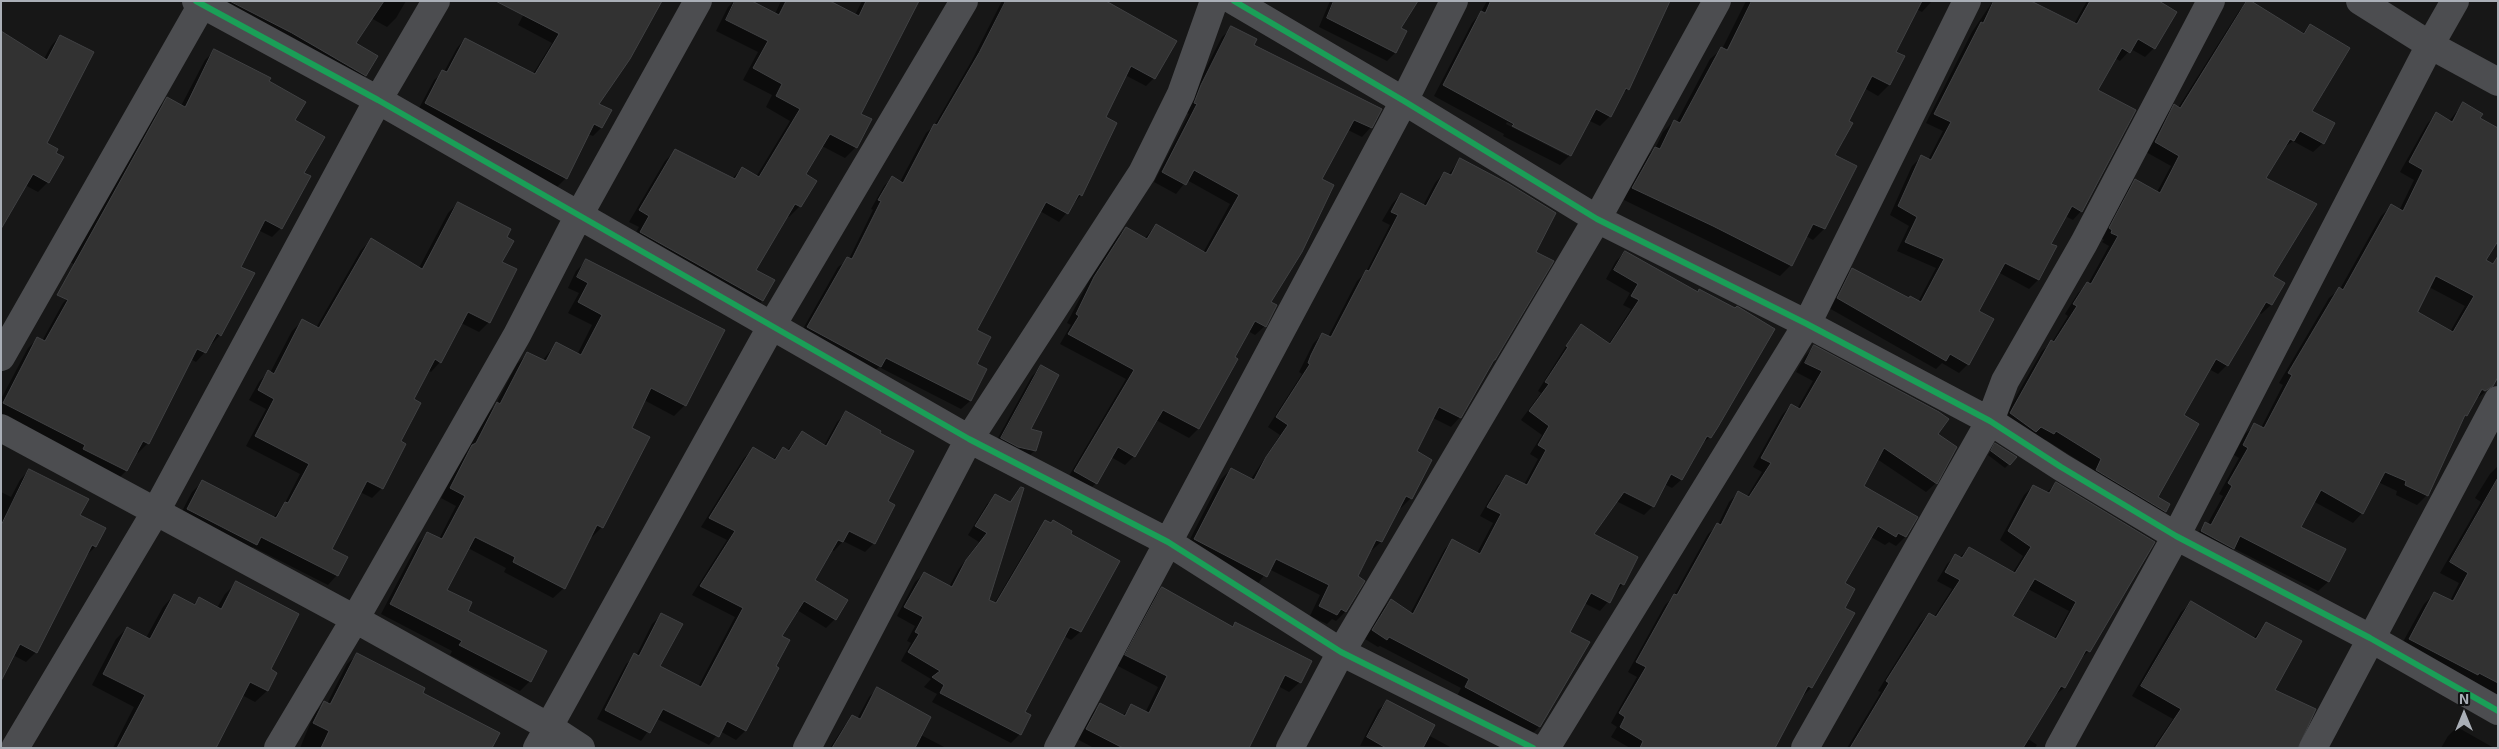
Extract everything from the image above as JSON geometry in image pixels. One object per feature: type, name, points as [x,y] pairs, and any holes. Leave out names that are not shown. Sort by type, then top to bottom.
[{"type":"street","points":[[15,748],[156,511],[378,100],[436,1]]},
{"type":"street","points":[[278,748],[355,619],[517,336],[578,216],[698,1]]},
{"type":"street","points":[[543,737],[771,327],[964,1]]},
{"type":"street","points":[[807,748],[968,439],[1142,173],[1181,94],[1214,1]]},
{"type":"street","points":[[1234,1],[1404,101],[1597,219],[1807,324],[1990,421],[2061,467],[2176,536],[2370,638],[2498,711]]},
{"type":"street","points":[[1058,748],[1404,101],[1454,1]]},
{"type":"street","points":[[1290,748],[1342,652],[1597,219],[1717,1]]},
{"type":"street","points":[[1546,748],[1807,324],[1967,1]]},
{"type":"street","points":[[1805,748],[1990,421],[2005,381],[2084,243],[2211,1]]},
{"type":"street","points":[[2360,1],[2430,45],[2498,82]]},
{"type":"street","points":[[2059,748],[2176,536],[2430,45],[2455,1]]},
{"type":"street","points":[[1,357],[201,2],[378,100],[968,439],[1168,542],[1342,652],[1533,748]]},
{"type":"street","points":[[2313,748],[2498,400]]},
{"type":"street","points":[[1,428],[355,619],[543,737],[581,748]]},
{"type":"building","points":[[230,1],[384,1],[356,43],[378,56],[366,76],[292,33]]},
{"type":"building","points":[[496,1],[662,1],[630,59],[599,104],[612,110],[602,128],[594,124],[567,179],[425,103],[442,70],[447,72],[465,38],[535,74],[559,34]]},
{"type":"building","points":[[735,1],[752,1],[779,15],[786,1],[830,1],[859,16],[866,1],[919,1],[861,114],[872,119],[857,148],[830,134],[806,174],[817,181],[801,207],[795,204],[756,270],[775,280],[763,301],[640,232],[649,216],[639,210],[675,149],[735,179],[742,167],[759,177],[800,109],[776,96],[782,84],[753,68],[768,41],[726,20]]},
{"type":"building","points":[[1006,1],[1106,1],[1177,41],[1155,79],[1131,66],[1106,117],[1117,123],[1082,196],[1079,194],[1068,214],[1046,202],[977,330],[991,337],[977,364],[987,369],[971,401],[886,358],[881,367],[807,327],[847,257],[852,259],[881,201],[878,200],[892,176],[903,183],[934,124],[937,125],[979,53]]},
{"type":"building","points":[[1334,1],[1418,1],[1401,28],[1407,31],[1396,53],[1327,18]]},
{"type":"building","points":[[1491,1],[1670,1],[1629,90],[1626,88],[1611,117],[1596,109],[1571,156],[1512,126],[1514,124],[1443,85],[1481,11],[1485,13]]},
{"type":"building","points":[[1752,1],[1922,1],[1896,52],[1905,56],[1890,85],[1872,76],[1849,121],[1853,123],[1835,155],[1857,166],[1825,229],[1813,224],[1792,266],[1632,188],[1655,147],[1660,149],[1674,120],[1680,123],[1721,47],[1727,50]]},
{"type":"building","points":[[1994,1],[2031,1],[2077,24],[2090,1],[2159,1],[2177,12],[2155,49],[2138,39],[2130,53],[2122,48],[2098,90],[2136,110],[2082,212],[2072,206],[2051,244],[2057,246],[2039,280],[2005,263],[1979,311],[1994,319],[1969,365],[1950,354],[1946,361],[1837,298],[1852,268],[1909,298],[1910,296],[1921,302],[1944,259],[1905,242],[1917,217],[1898,206],[1921,155],[1931,160],[1951,122],[1934,114],[1981,22],[1983,23]]},
{"type":"building","points":[[2247,1],[2251,1],[2304,34],[2310,24],[2350,48],[2312,111],[2335,123],[2324,144],[2300,131],[2294,141],[2290,139],[2266,178],[2317,204],[2273,276],[2285,283],[2272,305],[2266,302],[2228,366],[2216,359],[2184,415],[2199,424],[2158,497],[2170,504],[2166,512],[2096,470],[2101,459],[2056,431],[2054,434],[2041,427],[2036,432],[2010,413],[2051,340],[2054,342],[2077,306],[2073,304],[2087,282],[2091,284],[2118,236],[2111,233],[2112,230],[2109,228],[2135,179],[2160,193],[2179,156],[2155,142],[2174,104],[2180,108]]},
{"type":"building","points":[[1231,26],[1257,39],[1254,45],[1382,109],[1372,128],[1354,120],[1322,179],[1334,185],[1302,252],[1271,302],[1277,305],[1266,327],[1255,321],[1235,357],[1238,359],[1199,429],[1163,410],[1135,457],[1118,447],[1097,484],[1074,471],[1134,370],[1068,334],[1079,316],[1076,314],[1094,277],[1126,227],[1147,239],[1156,224],[1206,253],[1239,195],[1194,170],[1186,185],[1162,172],[1197,104],[1194,103],[1201,85]]},
{"type":"building","points":[[1,31],[47,60],[60,35],[94,52],[47,143],[58,149],[56,153],[64,157],[49,183],[33,174],[1,229]]},
{"type":"building","points":[[214,49],[271,78],[269,81],[306,102],[295,120],[325,137],[304,173],[311,176],[282,229],[265,220],[241,267],[255,273],[221,336],[217,333],[206,353],[197,349],[149,444],[143,441],[127,471],[83,449],[85,445],[3,403],[37,337],[45,341],[68,300],[57,295],[167,97],[185,107]]},
{"type":"building","points":[[2463,102],[2483,114],[2480,118],[2498,128],[2498,241],[2486,260],[2493,264],[2498,256],[2498,377],[2493,386],[2485,391],[2482,389],[2467,416],[2465,415],[2428,496],[2405,485],[2406,481],[2385,472],[2363,514],[2321,490],[2301,527],[2346,549],[2329,582],[2240,536],[2234,549],[2201,531],[2205,522],[2211,525],[2232,486],[2228,483],[2248,448],[2243,445],[2254,423],[2264,428],[2292,375],[2288,373],[2339,287],[2343,290],[2391,204],[2403,211],[2423,170],[2409,162],[2436,112],[2452,122]],"holes":[[[2436,276],[2474,296],[2453,332],[2418,312]]]},
{"type":"building","points":[[1460,158],[1509,184],[1556,213],[1536,252],[1554,261],[1461,418],[1439,407],[1417,451],[1432,460],[1412,499],[1406,496],[1382,542],[1376,540],[1358,576],[1365,581],[1346,612],[1341,609],[1337,615],[1319,606],[1329,585],[1276,559],[1267,577],[1194,539],[1231,468],[1254,480],[1266,457],[1288,425],[1276,417],[1310,364],[1308,363],[1311,355],[1322,333],[1331,337],[1366,270],[1369,271],[1398,215],[1391,212],[1401,193],[1426,206],[1444,172],[1451,175]]},
{"type":"building","points":[[458,202],[511,229],[507,237],[514,241],[502,262],[517,269],[490,323],[468,312],[441,363],[435,359],[414,399],[421,403],[401,441],[406,444],[383,489],[367,481],[332,549],[348,557],[338,576],[261,537],[257,545],[187,509],[202,480],[276,518],[285,502],[288,503],[309,464],[255,436],[274,399],[258,390],[268,370],[274,374],[302,319],[319,328],[371,238],[422,269]]},
{"type":"building","points":[[1625,251],[1698,292],[1699,289],[1735,308],[1737,306],[1775,329],[1718,427],[1711,438],[1707,436],[1682,480],[1671,474],[1654,507],[1624,492],[1594,534],[1638,557],[1624,585],[1620,583],[1610,603],[1591,593],[1570,632],[1590,642],[1540,727],[1465,687],[1469,679],[1389,637],[1387,640],[1372,630],[1391,599],[1413,614],[1452,539],[1480,554],[1501,514],[1487,507],[1506,475],[1527,485],[1546,450],[1538,445],[1549,426],[1529,411],[1549,384],[1545,382],[1568,347],[1566,346],[1581,324],[1610,344],[1639,300],[1631,296],[1638,284],[1614,270]]},
{"type":"building","points":[[586,259],[725,330],[686,406],[651,388],[632,428],[650,437],[603,528],[597,525],[565,589],[513,562],[515,557],[475,537],[447,590],[472,602],[468,611],[547,651],[531,682],[459,645],[462,641],[390,604],[427,532],[442,539],[465,496],[450,488],[497,402],[500,404],[527,352],[546,361],[556,342],[581,355],[602,315],[578,302],[588,283],[577,277]]},
{"type":"building","points":[[1814,345],[1949,419],[1938,434],[1957,447],[1937,484],[1884,448],[1864,486],[1918,517],[1906,537],[1898,533],[1896,537],[1878,526],[1845,583],[1855,589],[1845,608],[1855,613],[1812,688],[1808,686],[1775,748],[1640,748],[1643,741],[1620,727],[1625,717],[1619,713],[1646,667],[1636,662],[1674,594],[1677,595],[1717,523],[1721,525],[1738,491],[1749,497],[1771,463],[1761,458],[1791,404],[1800,409],[1822,371],[1805,363]]},
{"type":"building","points":[[1041,365],[1059,375],[1031,429],[1042,432],[1036,451],[1018,447],[1001,438]]},
{"type":"building","points":[[846,411],[881,431],[880,433],[914,451],[888,501],[895,505],[875,544],[849,531],[843,542],[838,540],[815,580],[848,600],[836,620],[804,601],[782,636],[790,640],[776,666],[779,668],[746,731],[727,721],[719,737],[663,709],[650,733],[605,710],[634,653],[639,656],[661,613],[683,624],[660,666],[701,687],[743,608],[700,586],[735,531],[709,518],[753,447],[775,460],[783,447],[789,451],[802,431],[826,446]]},
{"type":"building","points":[[1995,443],[2017,457],[2010,465],[1991,451]]},
{"type":"building","points":[[29,469],[89,499],[80,515],[106,528],[96,547],[92,545],[37,653],[20,644],[1,681],[1,526]]},
{"type":"building","points":[[2498,478],[2498,683],[2479,673],[2478,675],[2409,639],[2434,592],[2453,601],[2468,573],[2450,562]]},
{"type":"building","points":[[2056,482],[2155,542],[2090,652],[2086,650],[2065,688],[2061,686],[2023,748],[1850,748],[1889,683],[1886,681],[1929,613],[1936,617],[1960,580],[1945,572],[1955,554],[1962,558],[1969,547],[2015,573],[2031,547],[2008,531],[2033,485],[2049,493]],"holes":[[[2035,579],[2076,602],[2056,639],[2013,616]]]},
{"type":"building","points":[[1021,487],[1024,488],[989,600],[996,603],[1045,520],[1051,523],[1053,520],[1072,531],[1071,534],[1120,561],[1081,632],[1070,627],[1025,712],[1031,715],[1021,735],[940,693],[944,685],[932,677],[940,671],[908,652],[919,634],[915,632],[923,617],[904,607],[924,572],[952,587],[966,560],[987,533],[975,526],[995,494],[1010,502]]},
{"type":"building","points":[[236,581],[299,614],[271,669],[277,673],[268,691],[250,682],[216,748],[117,748],[145,695],[103,674],[127,627],[150,639],[174,594],[195,605],[199,597],[221,609]]},
{"type":"building","points":[[1162,587],[1233,627],[1235,622],[1312,661],[1301,683],[1285,675],[1249,748],[1123,748],[1086,729],[1100,703],[1125,716],[1131,704],[1149,713],[1167,676],[1125,655]]},
{"type":"building","points":[[2191,601],[2256,639],[2266,622],[2302,641],[2275,690],[2316,709],[2298,748],[2155,748],[2181,709],[2141,686]]},
{"type":"building","points":[[357,653],[425,688],[423,693],[500,733],[492,748],[321,748],[329,731],[313,723],[324,701],[330,704]]},
{"type":"building","points":[[877,687],[931,717],[915,748],[832,748],[852,715],[860,719]]},
{"type":"building","points":[[1387,700],[1435,725],[1423,748],[1386,748],[1367,737]]},
{"type":"cycle path","points":[[196,1],[378,100],[969,439],[1168,542],[1341,652],[1533,748]]},
{"type":"cycle path","points":[[1234,1],[1404,101],[1597,219],[1807,324],[1990,421],[2061,467],[2176,536],[2370,638],[2498,711]]}]
